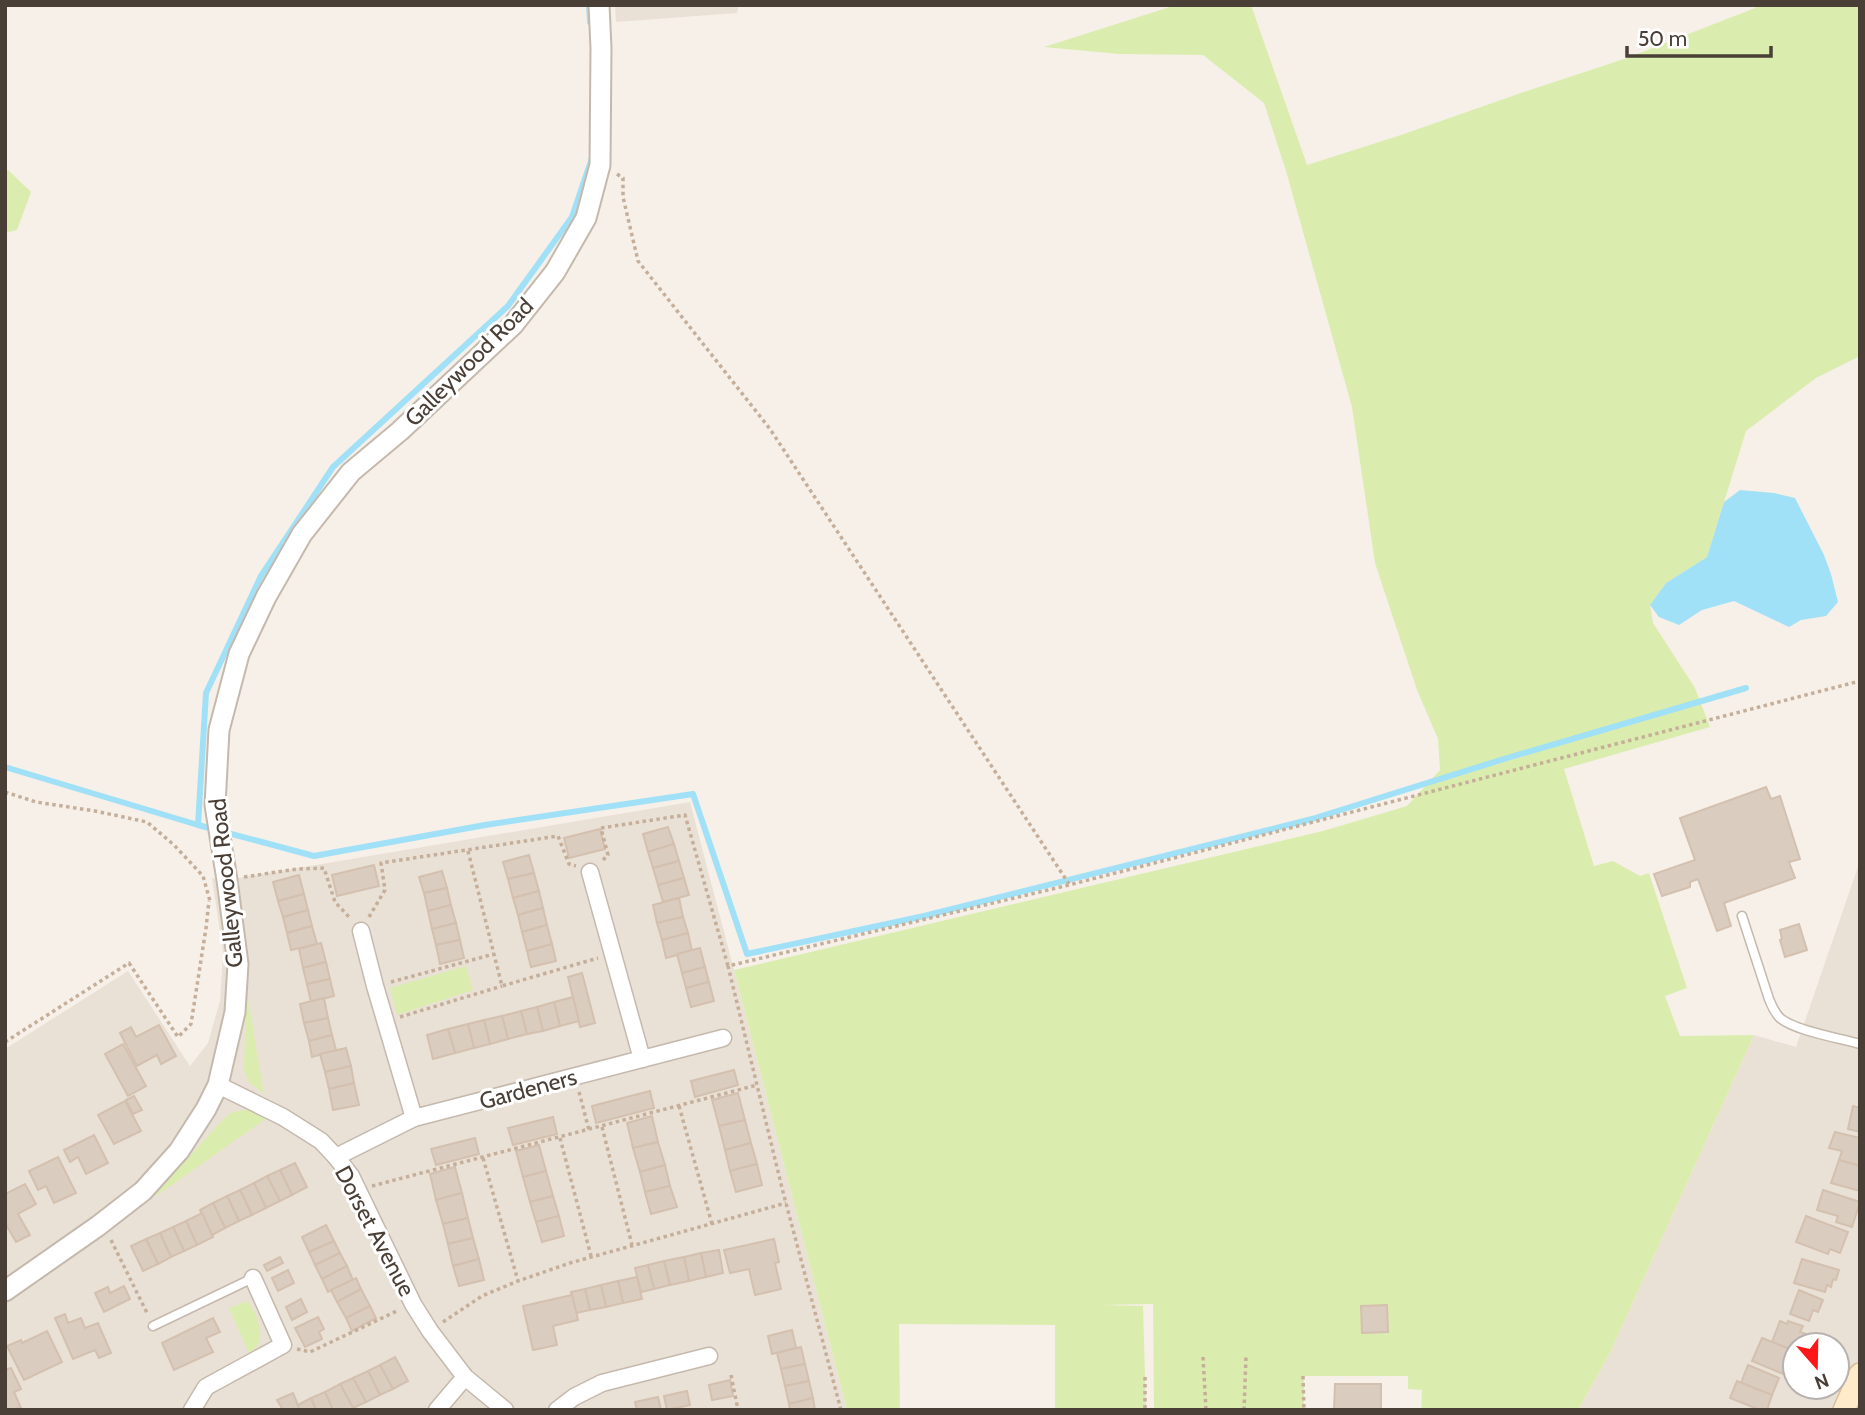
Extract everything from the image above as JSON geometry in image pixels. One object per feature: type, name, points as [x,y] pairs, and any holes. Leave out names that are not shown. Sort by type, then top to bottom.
[{"type":"main road","points":[[1844,1410],[1860,1374]]},
{"type":"street","name":"Galleywood Road","points":[[5,1291],[99,1226],[143,1191],[178,1151],[206,1109],[218,1085],[235,1012],[238,964],[215,805],[219,730],[239,654],[266,597],[302,534],[351,472],[400,431],[513,326],[555,272],[586,218],[600,164],[599,5]]},
{"type":"street","points":[[590,872],[642,1059]]},
{"type":"street","points":[[361,931],[414,1118]]},
{"type":"street","name":"Gardeners","points":[[335,1157],[414,1118],[723,1038]]},
{"type":"street","name":"Dorset Avenue","points":[[218,1085],[283,1117],[321,1141],[351,1176],[430,1331],[465,1377],[505,1410]]},
{"type":"street","points":[[192,1410],[206,1387],[283,1345],[253,1278]]},
{"type":"street","points":[[557,1410],[574,1397],[602,1383],[709,1356]]},
{"type":"street","points":[[438,1410],[465,1377]]},
{"type":"lane","points":[[1742,916],[1769,999],[1779,1017],[1799,1028],[1860,1044]]},
{"type":"lane","points":[[153,1325],[253,1278]]},
{"type":"path","points":[[600,164],[623,178],[623,197],[639,261],[770,429],[1069,885]]},
{"type":"path","points":[[728,966],[1069,885],[1860,681]]},
{"type":"path","points":[[5,792],[36,802],[147,822],[174,845],[203,876],[209,901],[191,1024],[178,1037],[129,963],[5,1042]]},
{"type":"path","points":[[601,828],[685,815],[728,966],[786,1203],[841,1410]]},
{"type":"path","points":[[209,901],[228,889],[297,869],[324,868],[335,902],[361,931],[385,890],[381,863],[558,836]]},
{"type":"path","points":[[468,851],[502,986]]},
{"type":"path","points":[[375,986],[494,954]]},
{"type":"path","points":[[385,1022],[613,954]]},
{"type":"path","points":[[575,1076],[589,1130]]},
{"type":"path","points":[[356,1190],[757,1085]]},
{"type":"path","points":[[679,1106],[712,1224]]},
{"type":"path","points":[[601,1127],[632,1244]]},
{"type":"path","points":[[560,1138],[591,1256]]},
{"type":"path","points":[[482,1158],[518,1281]]},
{"type":"path","points":[[430,1331],[482,1296],[518,1281],[632,1244],[786,1203]]},
{"type":"path","points":[[99,1226],[108,1234],[153,1325]]},
{"type":"path","points":[[283,1345],[310,1352],[404,1308]]},
{"type":"path","points":[[1203,1357],[1206,1410]]},
{"type":"path","points":[[1244,1410],[1245,1357]]},
{"type":"path","points":[[731,1375],[738,1410]]},
{"type":"path","points":[[1303,1376],[1304,1410]]},
{"type":"path","points":[[1145,1377],[1145,1410]]},
{"type":"shaded area","points":[[615,5],[739,5],[737,13],[616,22]]},
{"type":"shaded area","points":[[690,802],[847,1410],[5,1410],[5,1049],[128,971],[190,1066],[208,1043],[220,1001],[223,952],[212,878],[227,880]]},
{"type":"shaded area","points":[[1860,861],[1860,1410],[1578,1410],[1609,1355],[1754,1035],[1796,1047]]},
{"type":"green space","points":[[1176,5],[1251,5],[1307,165],[1627,58],[1755,8],[1756,5],[1860,5],[1860,356],[1816,378],[1746,431],[1707,557],[1666,583],[1650,605],[1653,623],[1695,688],[1710,727],[1564,769],[1594,866],[1613,861],[1640,876],[1649,873],[1687,988],[1665,996],[1680,1036],[1754,1035],[1609,1355],[1578,1410],[1421,1409],[1422,1390],[1408,1389],[1408,1376],[1304,1376],[1304,1410],[1154,1410],[1153,1304],[1102,1305],[1143,1306],[1146,1410],[1055,1410],[1055,1325],[899,1324],[900,1410],[847,1410],[734,970],[1323,831],[1407,806],[1440,770],[1438,739],[1417,690],[1375,563],[1352,407],[1286,171],[1264,103],[1203,55],[1119,54],[1044,47]]},
{"type":"green space","points":[[8,170],[31,192],[17,230],[5,233],[5,171]]},
{"type":"green space","points":[[466,966],[473,990],[397,1015],[390,988]]},
{"type":"green space","points":[[246,999],[264,1094],[249,1082],[244,1070]]},
{"type":"green space","points":[[243,1110],[267,1118],[155,1195],[230,1113]]},
{"type":"green space","points":[[248,1301],[260,1328],[259,1342],[249,1353],[229,1308]]},
{"type":"water","points":[[1740,490],[1795,498],[1831,574],[1838,602],[1826,616],[1801,620],[1789,627],[1734,601],[1702,610],[1679,625],[1659,617],[1650,605],[1666,583],[1707,557],[1724,502]]},
{"type":"building","points":[[1766,787],[1771,799],[1780,796],[1800,859],[1789,862],[1795,878],[1724,903],[1731,926],[1717,931],[1698,879],[1690,882],[1690,887],[1662,896],[1654,874],[1695,860],[1680,818]]},
{"type":"building","points":[[668,827],[674,844],[648,852],[643,834]]},
{"type":"building","points":[[600,829],[605,849],[569,858],[564,838]]},
{"type":"building","points":[[674,844],[679,861],[653,868],[648,852]]},
{"type":"building","points":[[529,855],[534,873],[508,879],[503,862]]},
{"type":"building","points":[[679,861],[684,878],[658,885],[653,868]]},
{"type":"building","points":[[374,865],[379,886],[337,896],[332,875]]},
{"type":"building","points":[[442,871],[447,888],[424,893],[419,877]]},
{"type":"building","points":[[534,873],[539,891],[513,898],[508,879]]},
{"type":"building","points":[[299,875],[304,894],[278,901],[273,882]]},
{"type":"building","points":[[684,878],[689,895],[663,902],[658,885]]},
{"type":"building","points":[[447,888],[451,905],[428,911],[424,893]]},
{"type":"building","points":[[539,891],[543,908],[518,915],[513,898]]},
{"type":"building","points":[[304,894],[308,910],[283,917],[278,901]]},
{"type":"building","points":[[679,898],[683,917],[657,923],[653,905]]},
{"type":"building","points":[[451,905],[456,923],[432,929],[428,911]]},
{"type":"building","points":[[543,908],[547,925],[522,932],[518,915]]},
{"type":"building","points":[[308,910],[312,926],[287,933],[283,917]]},
{"type":"building","points":[[683,917],[688,933],[662,940],[657,923]]},
{"type":"building","points":[[456,923],[460,940],[436,945],[432,929]]},
{"type":"building","points":[[1799,924],[1807,950],[1785,957],[1780,930]]},
{"type":"building","points":[[547,925],[552,944],[527,951],[522,932]]},
{"type":"building","points":[[312,926],[317,944],[291,950],[287,933]]},
{"type":"building","points":[[688,933],[692,951],[666,958],[662,940]]},
{"type":"building","points":[[460,940],[464,958],[440,964],[436,945]]},
{"type":"building","points":[[321,943],[326,962],[303,968],[299,949]]},
{"type":"building","points":[[552,944],[556,961],[531,967],[527,951]]},
{"type":"building","points":[[700,948],[705,967],[682,973],[677,954]]},
{"type":"building","points":[[326,962],[330,979],[307,984],[303,968]]},
{"type":"building","points":[[705,967],[709,982],[686,988],[682,973]]},
{"type":"building","points":[[582,973],[595,1023],[580,1027],[568,977]]},
{"type":"building","points":[[330,979],[334,996],[311,1002],[307,984]]},
{"type":"building","points":[[709,982],[714,1001],[691,1007],[686,988]]},
{"type":"building","points":[[573,997],[579,1021],[560,1026],[554,1002]]},
{"type":"building","points":[[324,998],[328,1018],[304,1023],[300,1004]]},
{"type":"building","points":[[554,1002],[560,1026],[543,1031],[537,1007]]},
{"type":"building","points":[[537,1007],[543,1031],[527,1034],[521,1011]]},
{"type":"building","points":[[521,1011],[527,1034],[508,1039],[502,1016]]},
{"type":"building","points":[[502,1016],[508,1039],[490,1044],[484,1020]]},
{"type":"building","points":[[328,1018],[332,1035],[309,1041],[304,1023]]},
{"type":"building","points":[[484,1020],[490,1044],[474,1048],[468,1024]]},
{"type":"building","points":[[468,1024],[474,1048],[455,1053],[448,1029]]},
{"type":"building","points":[[159,1025],[176,1056],[161,1064],[157,1055],[137,1066],[120,1033],[131,1027],[136,1037]]},
{"type":"building","points":[[448,1029],[455,1053],[433,1059],[427,1035]]},
{"type":"building","points":[[332,1035],[336,1050],[312,1057],[309,1041]]},
{"type":"building","points":[[123,1044],[146,1086],[128,1096],[105,1054]]},
{"type":"building","points":[[346,1048],[351,1066],[325,1072],[320,1054]]},
{"type":"building","points":[[351,1066],[354,1083],[329,1089],[325,1072]]},
{"type":"building","points":[[734,1070],[738,1085],[695,1097],[691,1081]]},
{"type":"building","points":[[354,1083],[359,1105],[333,1110],[329,1089]]},
{"type":"building","points":[[650,1091],[654,1108],[596,1123],[592,1106]]},
{"type":"building","points":[[738,1093],[745,1120],[719,1126],[712,1100]]},
{"type":"building","points":[[134,1096],[142,1110],[133,1114],[126,1100]]},
{"type":"building","points":[[125,1101],[141,1131],[114,1144],[98,1115]]},
{"type":"building","points":[[1853,1106],[1860,1108],[1860,1132],[1848,1129]]},
{"type":"building","points":[[652,1116],[658,1142],[633,1148],[627,1123]]},
{"type":"building","points":[[553,1117],[557,1134],[513,1145],[508,1128]]},
{"type":"building","points":[[745,1120],[751,1143],[725,1150],[719,1126]]},
{"type":"building","points":[[1835,1132],[1860,1138],[1860,1166],[1839,1160],[1842,1151],[1829,1148]]},
{"type":"building","points":[[94,1135],[108,1163],[86,1174],[78,1157],[70,1162],[64,1150]]},
{"type":"building","points":[[475,1138],[479,1154],[436,1165],[431,1149]]},
{"type":"building","points":[[658,1142],[665,1165],[640,1172],[633,1148]]},
{"type":"building","points":[[751,1143],[757,1164],[730,1171],[725,1150]]},
{"type":"building","points":[[539,1145],[546,1171],[523,1177],[516,1151]]},
{"type":"building","points":[[58,1157],[76,1193],[54,1203],[46,1186],[38,1190],[29,1171]]},
{"type":"building","points":[[1839,1160],[1860,1166],[1860,1191],[1831,1183]]},
{"type":"building","points":[[295,1163],[307,1187],[292,1195],[280,1170]]},
{"type":"building","points":[[757,1164],[762,1185],[736,1192],[730,1171]]},
{"type":"building","points":[[665,1165],[670,1186],[645,1192],[640,1172]]},
{"type":"building","points":[[455,1167],[462,1193],[436,1200],[430,1174]]},
{"type":"building","points":[[280,1170],[292,1195],[280,1201],[267,1176]]},
{"type":"building","points":[[546,1171],[553,1196],[530,1202],[523,1177]]},
{"type":"building","points":[[267,1176],[280,1201],[266,1208],[254,1183]]},
{"type":"building","points":[[254,1183],[266,1208],[252,1215],[240,1190]]},
{"type":"building","points":[[25,1184],[36,1204],[18,1214],[30,1235],[16,1242],[5,1223],[5,1194]]},
{"type":"building","points":[[670,1186],[677,1207],[651,1214],[645,1192]]},
{"type":"building","points":[[240,1190],[252,1215],[239,1221],[227,1196]]},
{"type":"building","points":[[1823,1190],[1860,1202],[1852,1227],[1836,1222],[1838,1216],[1817,1210]]},
{"type":"building","points":[[462,1193],[468,1218],[443,1224],[436,1200]]},
{"type":"building","points":[[227,1196],[239,1221],[225,1228],[213,1203]]},
{"type":"building","points":[[553,1196],[559,1216],[536,1222],[530,1202]]},
{"type":"building","points":[[213,1203],[225,1228],[212,1235],[200,1210]]},
{"type":"building","points":[[202,1213],[213,1237],[197,1245],[186,1221]]},
{"type":"building","points":[[559,1216],[564,1236],[542,1242],[536,1222]]},
{"type":"building","points":[[1806,1216],[1848,1232],[1840,1253],[1830,1249],[1828,1254],[1796,1242]]},
{"type":"building","points":[[468,1218],[473,1238],[448,1244],[443,1224]]},
{"type":"building","points":[[186,1221],[197,1245],[184,1251],[173,1227]]},
{"type":"building","points":[[326,1225],[334,1241],[309,1252],[302,1237]]},
{"type":"building","points":[[173,1227],[184,1251],[171,1257],[160,1233]]},
{"type":"building","points":[[160,1233],[171,1257],[158,1264],[146,1239]]},
{"type":"building","points":[[473,1238],[479,1259],[453,1266],[448,1244]]},
{"type":"building","points":[[146,1239],[158,1264],[143,1271],[131,1246]]},
{"type":"building","points":[[774,1239],[779,1262],[775,1263],[781,1289],[755,1295],[749,1269],[730,1273],[724,1250]]},
{"type":"building","points":[[334,1241],[340,1253],[315,1265],[309,1252]]},
{"type":"building","points":[[719,1250],[723,1273],[706,1277],[701,1253]]},
{"type":"building","points":[[340,1253],[347,1266],[322,1279],[315,1265]]},
{"type":"building","points":[[701,1253],[706,1277],[689,1281],[684,1257]]},
{"type":"building","points":[[280,1257],[283,1263],[267,1271],[264,1265]]},
{"type":"building","points":[[684,1257],[689,1281],[670,1285],[664,1261]]},
{"type":"building","points":[[479,1259],[484,1280],[459,1286],[453,1266]]},
{"type":"building","points":[[1802,1259],[1839,1270],[1831,1287],[1827,1285],[1825,1292],[1794,1283]]},
{"type":"building","points":[[664,1261],[670,1285],[654,1289],[648,1265]]},
{"type":"building","points":[[648,1265],[654,1289],[641,1292],[635,1268]]},
{"type":"building","points":[[347,1266],[353,1280],[328,1292],[322,1279]]},
{"type":"building","points":[[288,1270],[294,1283],[278,1291],[272,1278]]},
{"type":"building","points":[[637,1277],[642,1299],[623,1303],[618,1281]]},
{"type":"building","points":[[356,1278],[361,1289],[337,1302],[331,1290]]},
{"type":"building","points":[[618,1281],[623,1303],[606,1307],[601,1285]]},
{"type":"building","points":[[601,1285],[606,1307],[590,1310],[585,1289]]},
{"type":"building","points":[[124,1286],[130,1299],[104,1312],[95,1293],[108,1287],[110,1293]]},
{"type":"building","points":[[361,1289],[370,1306],[346,1318],[337,1302]]},
{"type":"building","points":[[585,1289],[590,1310],[576,1313],[571,1292]]},
{"type":"building","points":[[1799,1290],[1823,1300],[1818,1312],[1813,1310],[1809,1321],[1790,1314]]},
{"type":"building","points":[[572,1295],[578,1320],[553,1326],[557,1345],[533,1350],[523,1306]]},
{"type":"building","points":[[301,1299],[307,1312],[292,1320],[286,1307]]},
{"type":"building","points":[[1387,1305],[1388,1332],[1362,1333],[1361,1306]]},
{"type":"building","points":[[370,1306],[376,1318],[352,1331],[346,1318]]},
{"type":"building","points":[[65,1314],[68,1323],[81,1318],[85,1328],[98,1323],[111,1353],[99,1358],[95,1350],[73,1359],[55,1318]]},
{"type":"building","points":[[318,1317],[324,1329],[319,1332],[322,1339],[305,1347],[295,1328]]},
{"type":"building","points":[[213,1318],[220,1332],[206,1338],[213,1352],[174,1370],[162,1343]]},
{"type":"building","points":[[1780,1321],[1803,1326],[1800,1331],[1781,1331],[1781,1346],[1772,1342]]},
{"type":"building","points":[[792,1330],[796,1348],[772,1354],[768,1336]]},
{"type":"building","points":[[47,1331],[62,1362],[24,1380],[7,1346],[21,1340],[22,1343]]},
{"type":"building","points":[[1762,1338],[1781,1345],[1781,1373],[1752,1361]]},
{"type":"building","points":[[801,1347],[805,1364],[781,1369],[777,1353]]},
{"type":"building","points":[[395,1357],[408,1381],[393,1389],[380,1365]]},
{"type":"building","points":[[805,1364],[809,1381],[785,1386],[781,1369]]},
{"type":"building","points":[[380,1365],[393,1389],[380,1395],[368,1371]]},
{"type":"building","points":[[1748,1365],[1779,1378],[1772,1395],[1741,1383]]},
{"type":"building","points":[[11,1368],[21,1389],[14,1392],[21,1408],[5,1410],[5,1370]]},
{"type":"building","points":[[368,1371],[380,1395],[366,1402],[353,1378]]},
{"type":"building","points":[[353,1378],[366,1402],[353,1408],[340,1384]]},
{"type":"building","points":[[730,1380],[733,1396],[712,1400],[709,1385]]},
{"type":"building","points":[[809,1381],[813,1398],[789,1404],[785,1386]]},
{"type":"building","points":[[1737,1381],[1772,1395],[1767,1410],[1760,1410],[1730,1398]]},
{"type":"building","points":[[340,1384],[353,1408],[350,1410],[333,1410],[325,1392]]},
{"type":"building","points":[[1335,1384],[1381,1384],[1381,1409],[1476,1410],[1334,1410]]},
{"type":"building","points":[[687,1391],[690,1405],[667,1410],[664,1396]]},
{"type":"building","points":[[325,1392],[333,1410],[316,1410],[311,1398]]},
{"type":"building","points":[[293,1393],[300,1410],[283,1410],[277,1400]]},
{"type":"building","points":[[658,1397],[661,1410],[637,1410],[635,1402]]},
{"type":"building","points":[[311,1398],[316,1410],[300,1410],[298,1405]]},
{"type":"building","points":[[813,1398],[815,1410],[790,1410],[789,1404]]},
{"type":"waterway","points":[[589,5],[590,22]]},
{"type":"waterway","points":[[5,767],[198,825],[206,693],[261,576],[333,467],[508,306],[572,217],[593,155]]},
{"type":"waterway","points":[[198,825],[314,856],[485,825],[693,794],[747,954],[924,916],[1312,819],[1746,688]]}]
